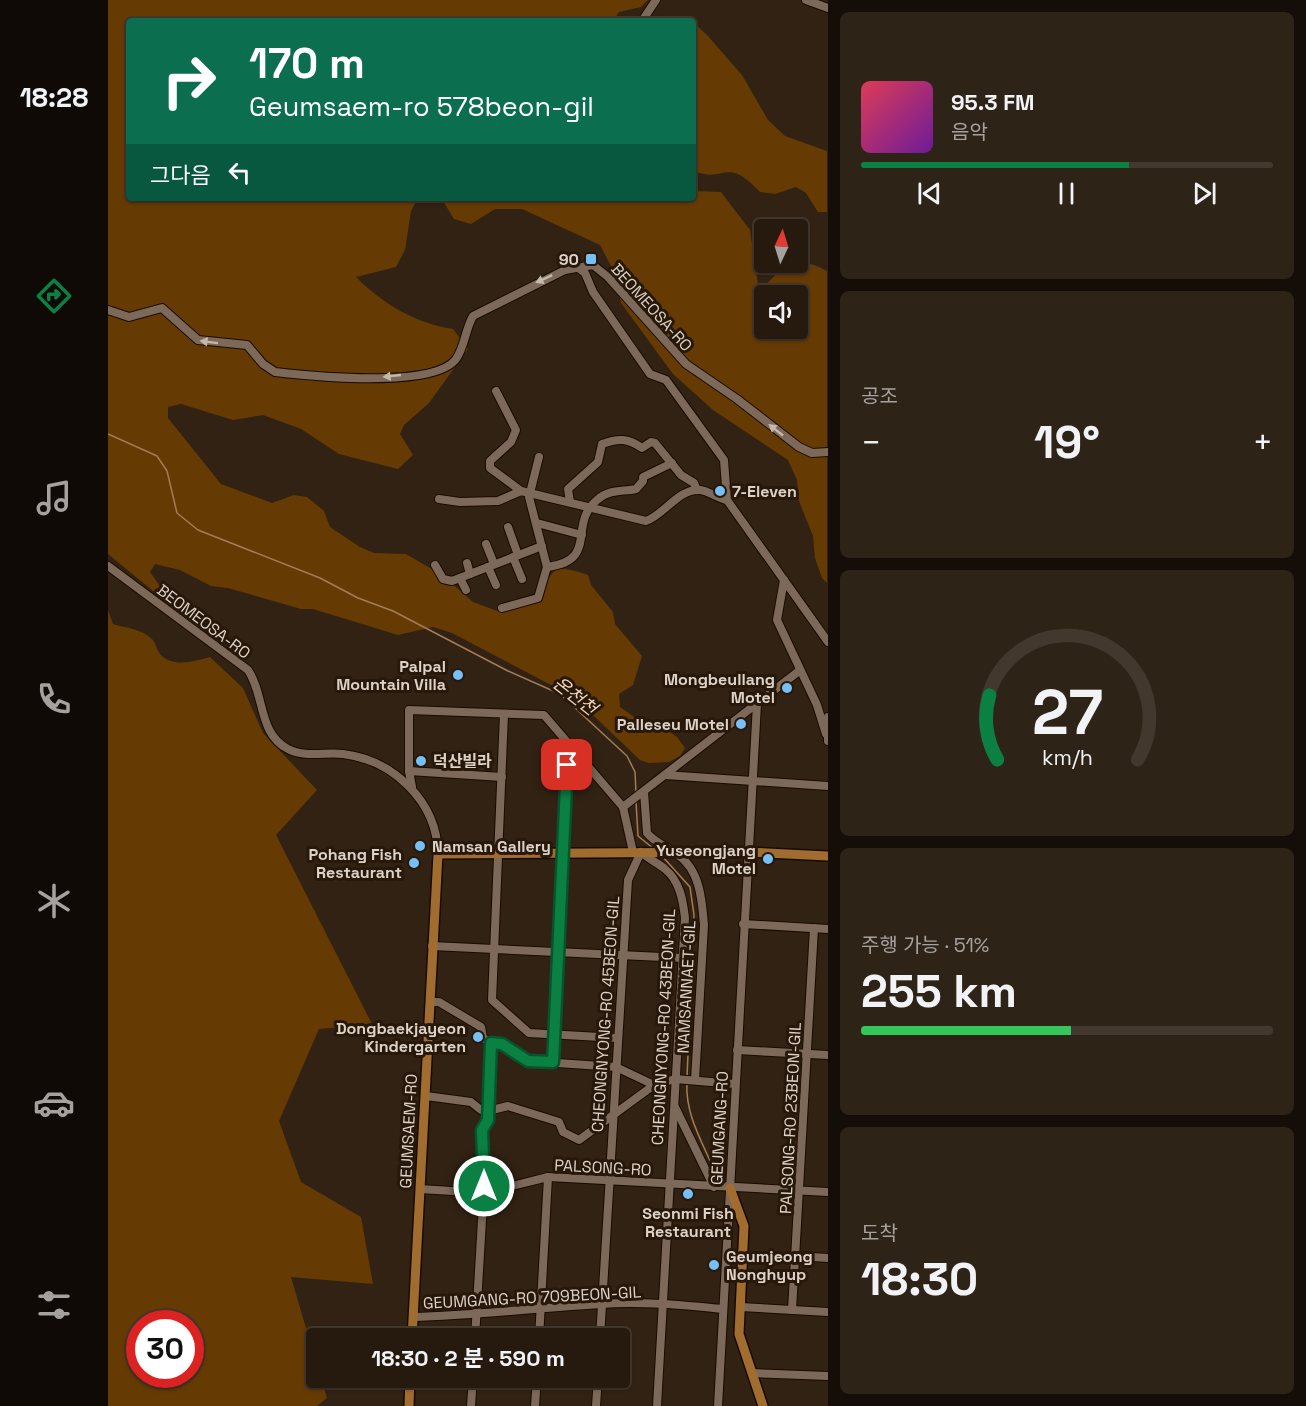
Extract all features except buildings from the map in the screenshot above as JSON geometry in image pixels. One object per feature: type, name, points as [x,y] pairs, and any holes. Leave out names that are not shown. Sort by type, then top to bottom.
[{"type":"main road","points":[[438,854],[747,852],[828,856]]},
{"type":"main road","name":"GEUMSAEM-RO","points":[[412,1328],[438,854]]},
{"type":"main road","points":[[730,1188],[744,1226],[739,1334],[763,1406]]},
{"type":"main road","points":[[409,1406],[410,1388]]},
{"type":"street","points":[[644,18],[656,0]]},
{"type":"street","points":[[806,0],[828,8]]},
{"type":"street","name":"BEOMEOSA-RO","points":[[576,266],[593,265],[604,272],[686,364],[737,399],[799,447],[812,453],[828,452]]},
{"type":"street","points":[[108,310],[129,317],[162,308],[198,340],[248,345],[263,364],[275,372],[359,380],[437,373],[456,359],[466,327],[474,316],[519,291],[576,266],[585,273],[593,292],[650,374],[666,380],[724,460],[727,500],[828,642]]},
{"type":"street","points":[[496,391],[516,430],[512,442],[490,460],[490,468],[526,492],[646,521],[689,491],[698,490],[727,500]]},
{"type":"street","points":[[570,502],[568,489],[598,462],[602,444],[627,439],[642,448],[651,442],[655,443],[681,475],[694,483],[698,490]]},
{"type":"street","points":[[502,609],[538,598],[546,567],[537,523],[526,492],[539,458]]},
{"type":"street","points":[[546,567],[567,562],[576,556],[582,535],[580,531],[596,500],[620,488],[636,489],[643,481],[643,477],[672,463]]},
{"type":"street","points":[[439,499],[460,502],[498,501],[526,492]]},
{"type":"street","points":[[537,523],[582,535]]},
{"type":"street","points":[[508,527],[522,579]]},
{"type":"street","points":[[486,544],[496,585]]},
{"type":"street","points":[[435,565],[442,579],[447,581],[542,546]]},
{"type":"street","points":[[467,563],[470,574]]},
{"type":"street","name":"BEOMEOSA-RO","points":[[108,566],[248,670],[254,680],[266,724],[275,739],[285,747],[306,754],[340,754],[365,758],[384,766],[413,789],[435,826],[438,854]]},
{"type":"street","points":[[460,578],[466,590]]},
{"type":"street","points":[[784,580],[777,620],[799,671],[817,705],[827,738]]},
{"type":"street","points":[[623,807],[799,671]]},
{"type":"street","name":"GEUMGANG-RO","points":[[718,1406],[757,704]]},
{"type":"street","points":[[413,789],[409,771],[409,710],[544,715],[623,807],[637,852]]},
{"type":"street","points":[[504,714],[492,1000],[529,1033],[618,1038]]},
{"type":"street","points":[[827,738],[828,717]]},
{"type":"street","points":[[553,1062],[568,744]]},
{"type":"street","points":[[409,771],[502,777]]},
{"type":"street","points":[[665,775],[828,786]]},
{"type":"street","name":"NAMSANNAET-GIL","points":[[644,792],[647,832],[652,839],[674,852],[687,864],[697,880],[702,902],[704,925],[693,1080]]},
{"type":"street","name":"CHEONGNYONG-RO 45BEON-GIL","points":[[601,1328],[622,955],[628,880],[637,852]]},
{"type":"street","name":"CHEONGNYONG-RO 43BEON-GIL","points":[[637,852],[668,871],[680,892],[684,918],[678,1079],[674,1104],[657,1406]]},
{"type":"street","points":[[743,924],[828,929]]},
{"type":"street","name":"PALSONG-RO 23BEON-GIL","points":[[792,1310],[814,928]]},
{"type":"street","points":[[432,946],[683,958]]},
{"type":"street","points":[[430,1002],[439,1002],[481,1027],[483,1038],[491,1043],[502,1044],[528,1061],[616,1066],[654,1084]]},
{"type":"street","points":[[476,1328],[484,1193],[482,1130],[488,1120],[491,1043]]},
{"type":"street","points":[[737,1050],[828,1055]]},
{"type":"street","points":[[426,1096],[471,1102],[481,1110],[488,1111],[508,1106],[520,1109],[559,1122],[562,1132],[579,1140],[654,1084],[678,1079],[735,1084]]},
{"type":"street","points":[[674,1104],[714,1187]]},
{"type":"street","points":[[540,1328],[548,1177]]},
{"type":"street","name":"PALSONG-RO","points":[[420,1189],[484,1193],[548,1177],[828,1192]]},
{"type":"street","points":[[795,1256],[828,1258]]},
{"type":"street","name":"GEUMGANG-RO 709BEON-GIL","points":[[413,1317],[477,1315],[602,1304],[663,1304],[723,1309]]},
{"type":"street","points":[[740,1307],[828,1312]]},
{"type":"street","points":[[752,1372],[828,1376]]},
{"type":"street","points":[[471,1406],[472,1388]]},
{"type":"street","points":[[535,1406],[536,1388]]},
{"type":"street","points":[[596,1406],[597,1388]]},
{"type":"shaded area","points":[[108,0],[648,0],[641,7],[619,12],[615,18],[126,18],[126,201],[416,201],[411,211],[405,250],[396,267],[356,277],[377,296],[400,311],[426,322],[453,329],[468,349],[429,403],[404,425],[400,434],[413,455],[398,469],[339,454],[301,429],[263,415],[233,420],[181,404],[168,407],[168,418],[221,484],[272,503],[294,495],[307,497],[324,511],[330,527],[360,547],[374,553],[406,554],[442,575],[473,602],[500,612],[537,601],[550,576],[559,569],[588,575],[591,585],[613,612],[615,624],[642,656],[633,685],[619,694],[620,707],[656,732],[661,726],[677,737],[685,748],[680,756],[669,762],[649,763],[640,760],[574,697],[452,633],[433,627],[398,635],[313,609],[301,609],[228,588],[211,586],[180,570],[155,564],[150,572],[160,586],[161,593],[158,595],[108,554]]},
{"type":"shaded area","points":[[696,25],[742,75],[768,120],[785,136],[827,151],[827,212],[818,212],[806,193],[796,187],[775,194],[760,192],[740,175],[726,172],[713,175],[696,172]]},
{"type":"shaded area","points":[[696,191],[721,192],[750,230],[754,273],[756,273],[758,285],[754,285],[754,339],[808,339],[808,285],[766,285],[778,273],[808,273],[808,263],[827,271],[827,583],[822,578],[815,558],[813,536],[799,501],[797,480],[788,460],[713,410],[673,374],[621,303],[613,270],[600,245],[522,209],[495,209],[471,224],[454,219],[443,201],[696,201]]},
{"type":"shaded area","points":[[108,610],[113,624],[139,631],[148,636],[166,659],[185,662],[210,657],[243,688],[263,733],[317,790],[276,835],[372,1024],[319,1029],[279,1121],[301,1182],[361,1217],[373,1284],[291,1277],[306,1328],[306,1388],[324,1388],[327,1398],[317,1406],[108,1406]]},
{"type":"waterway","name":"온천천","points":[[108,434],[157,456],[167,471],[177,513],[198,530],[320,578],[358,598],[393,611],[508,671],[560,694],[627,756],[635,772],[636,794]]},
{"type":"waterway","name":"온천천","points":[[636,802],[638,836],[654,849]]},
{"type":"waterway","name":"온천천","points":[[662,856],[690,887],[694,915],[687,1077]]},
{"type":"waterway","name":"온천천","points":[[687,1082],[691,1114],[712,1165]]},
{"type":"place","name":"90","points":[[591,259]]},
{"type":"place","name":"7-Eleven","points":[[720,491]]},
{"type":"place","name":"Palpal Mountain Villa","points":[[458,675]]},
{"type":"place","name":"Mongbeullang Motel","points":[[787,688]]},
{"type":"place","name":"Palleseu Motel","points":[[741,724]]},
{"type":"place","name":"덕산빌라","points":[[421,761]]},
{"type":"place","name":"Namsan Gallery","points":[[420,846]]},
{"type":"place","name":"Yuseongjang Motel","points":[[768,859]]},
{"type":"place","name":"Pohang Fish Restaurant","points":[[414,863]]},
{"type":"place","name":"Dongbaekjayeon Kindergarten","points":[[478,1037]]},
{"type":"place","name":"Seonmi Fish Restaurant","points":[[688,1194]]},
{"type":"place","name":"Geumjeong Nonghyup","points":[[714,1265]]},
{"type":"route","points":[[484,1186],[482,1130],[488,1120],[491,1043],[502,1044],[528,1061],[553,1062],[567,765]]}]
